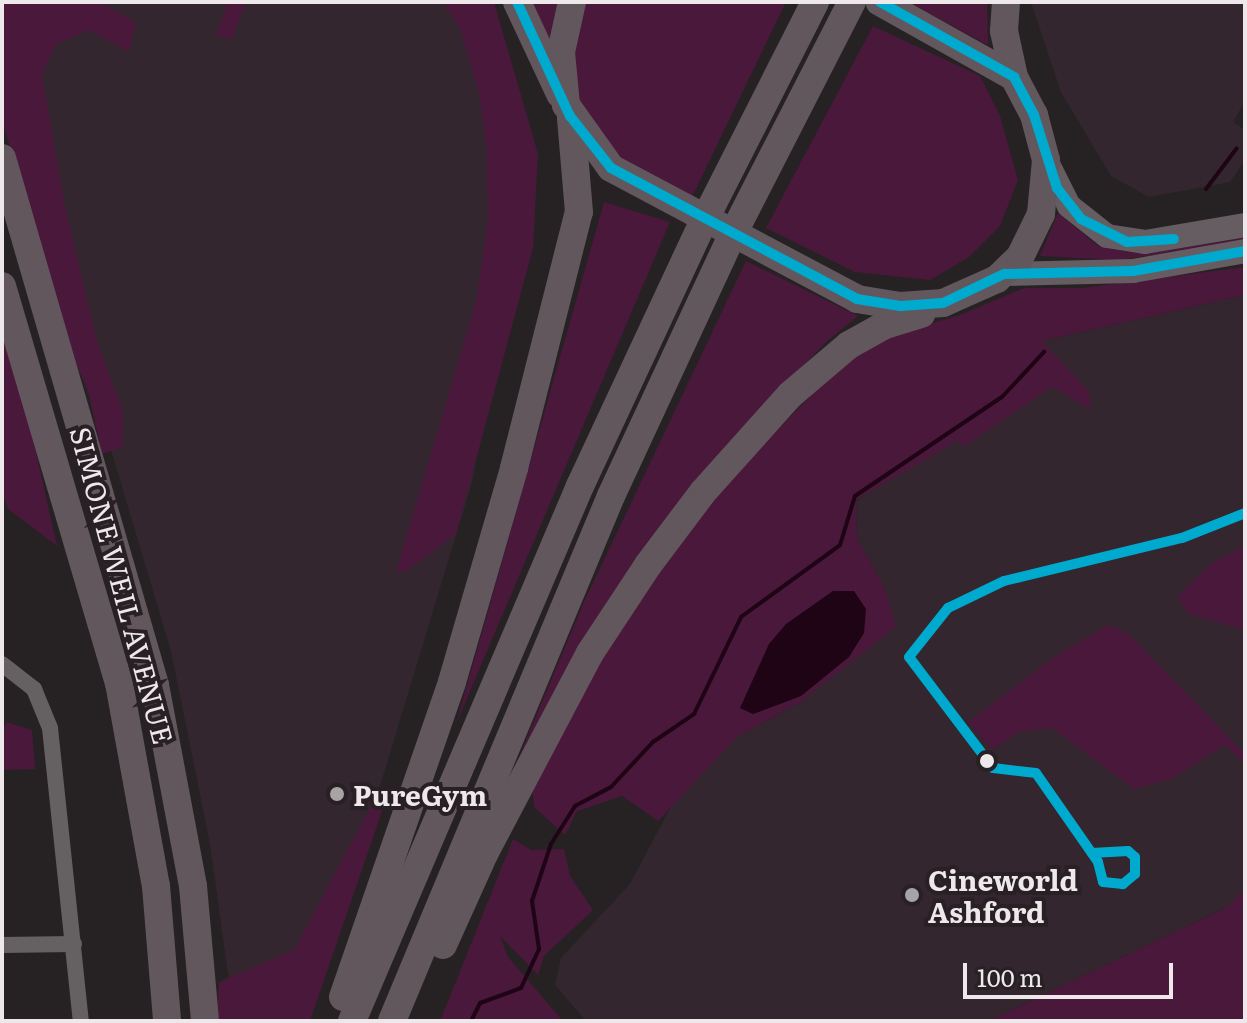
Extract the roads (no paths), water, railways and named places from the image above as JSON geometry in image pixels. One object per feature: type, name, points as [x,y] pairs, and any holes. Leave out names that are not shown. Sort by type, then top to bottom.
[{"type":"highway","points":[[517,2],[568,110],[611,168],[635,185],[844,292],[879,304],[943,303]]},
{"type":"highway","points":[[338,1021],[452,682],[518,453],[579,212],[561,52],[572,2]]},
{"type":"highway","points":[[352,1021],[520,621],[706,216],[815,2]]},
{"type":"highway","points":[[392,1021],[604,511],[735,230],[852,2]]},
{"type":"highway","points":[[880,2],[1014,77]]},
{"type":"highway","points":[[409,1021],[484,854],[590,653],[648,565],[703,492],[790,395],[849,345],[1004,274],[1020,257],[1041,214],[1046,160],[1034,115],[1014,77],[1004,31],[1006,2]]},
{"type":"highway","name":"SIMONE WEIL AVENUE","points":[[2,158],[155,685],[187,842],[205,1021]]},
{"type":"highway","name":"SIMONE WEIL AVENUE","points":[[2,286],[119,683],[156,886],[167,1021]]},
{"type":"main road","points":[[1046,160],[1069,206],[1107,236],[1145,242],[1245,225]]},
{"type":"main road","points":[[1004,274],[1133,271],[1245,251]]},
{"type":"street","points":[[2,664],[34,689],[48,720],[81,1021]]},
{"type":"street","points":[[2,945],[74,944]]},
{"type":"waterway","points":[[1206,189],[1237,148]]},
{"type":"waterway","points":[[471,1021],[480,1003],[521,988],[539,949],[532,901],[551,844],[575,806],[611,787],[653,742],[694,714],[741,617],[840,545],[855,496],[1002,397],[1044,352]]},
{"type":"place","name":"PureGym","points":[[337,794]]},
{"type":"place","name":"Cineworld Ashford","points":[[912,895]]}]
